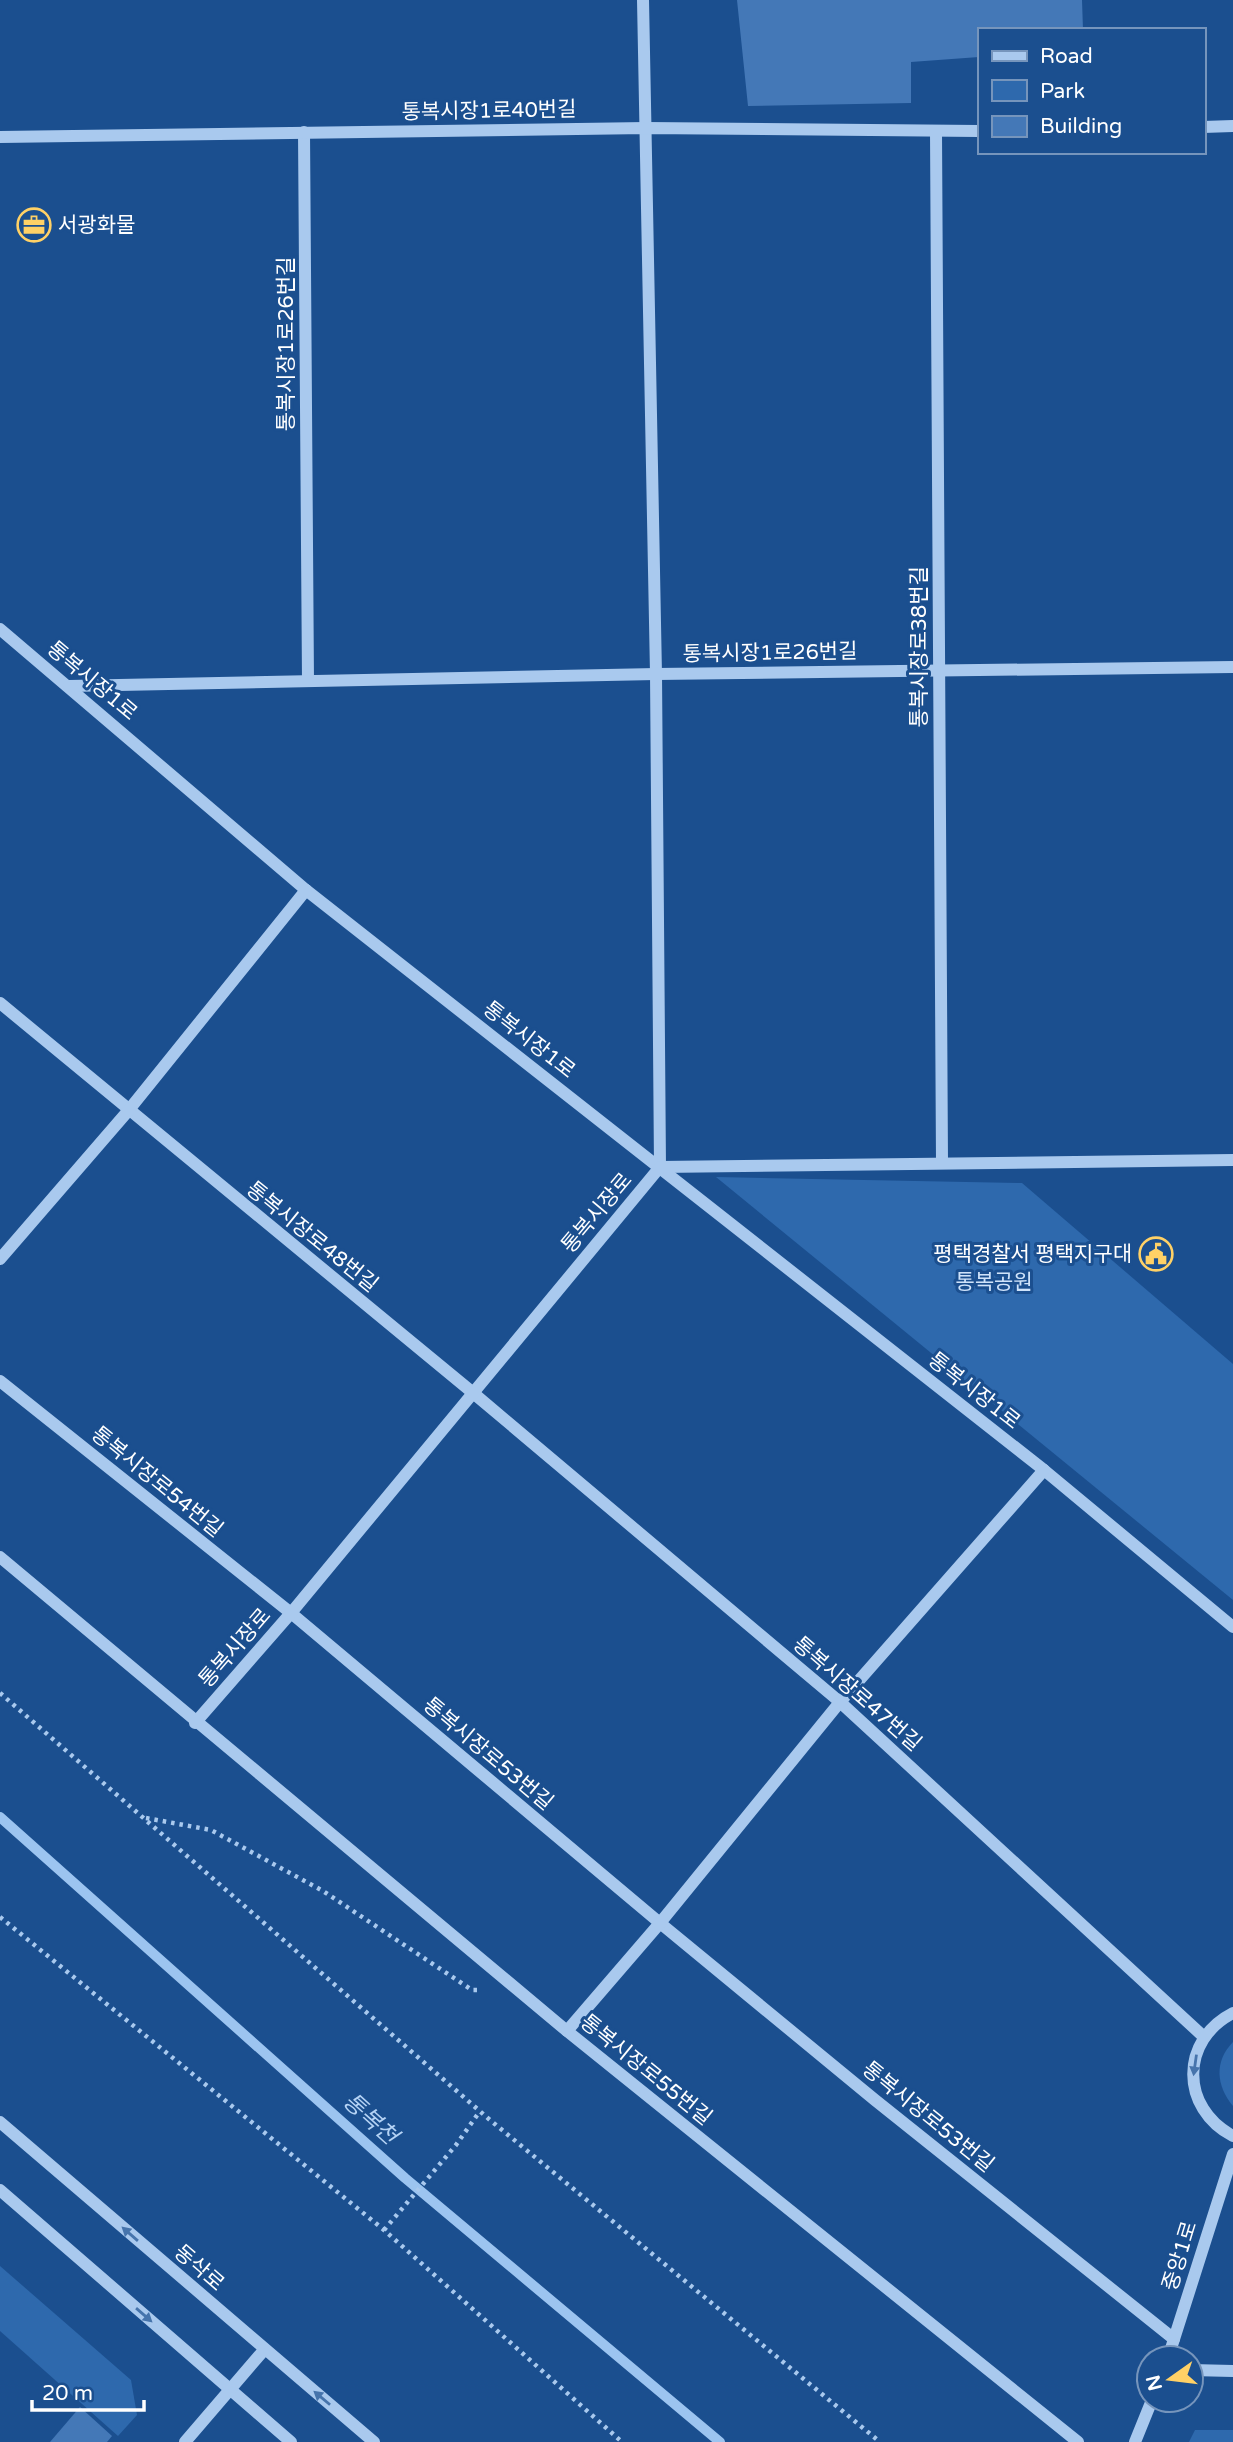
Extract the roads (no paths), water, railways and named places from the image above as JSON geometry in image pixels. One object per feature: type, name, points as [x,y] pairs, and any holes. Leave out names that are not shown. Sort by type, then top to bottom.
[{"type":"street","points":[[643,0],[656,674],[660,1167]]},
{"type":"street","points":[[1205,127],[1233,126]]},
{"type":"street","name":"통복시장1로40번길","points":[[0,137],[646,128],[978,131]]},
{"type":"street","name":"통복시장1로26번길","points":[[304,132],[308,681]]},
{"type":"street","name":"통복시장로38번길","points":[[936,132],[942,1162]]},
{"type":"street","name":"통복시장1로","points":[[0,629],[306,890],[1044,1470],[1233,1627]]},
{"type":"street","name":"통복시장1로26번길","points":[[69,686],[656,674],[1233,667]]},
{"type":"street","points":[[0,1259],[128,1111],[306,890]]},
{"type":"street","name":"통복시장로48번길","points":[[0,1003],[472,1392]]},
{"type":"street","name":"통복시장로","points":[[195,1723],[291,1613],[660,1167],[1233,1160]]},
{"type":"street","name":"통복시장로54번길","points":[[0,1381],[291,1613]]},
{"type":"street","name":"통복시장로47번길","points":[[472,1392],[840,1702],[1204,2037]]},
{"type":"street","points":[[567,2031],[660,1923],[840,1702],[1044,1470]]},
{"type":"street","name":"통복시장로55번길","points":[[0,1557],[195,1723],[567,2031],[1078,2442]]},
{"type":"street","name":"통복시장로53번길","points":[[291,1613],[875,2100],[1174,2339]]},
{"type":"street","points":[[1233,2013],[1220,2020],[1204,2037],[1195,2056],[1193,2076],[1196,2096],[1206,2115],[1233,2136]]},
{"type":"street","name":"동삭로","points":[[0,2122],[374,2442]]},
{"type":"street","name":"중앙1로","points":[[1172,2344],[1230,2160]]},
{"type":"street","points":[[0,2190],[291,2442]]},
{"type":"street","points":[[185,2442],[264,2350]]},
{"type":"street","points":[[1205,2370],[1233,2371]]},
{"type":"street","points":[[1135,2442],[1146,2414]]},
{"type":"waterway","name":"통복천","points":[[0,1817],[405,2178],[720,2442]]},
{"type":"place","name":"서광화물","points":[[34,225]]},
{"type":"place","name":"평택경찰서 평택지구대","points":[[1156,1254]]},
{"type":"park label","name":"통복공원","points":[[994,1282]]}]
